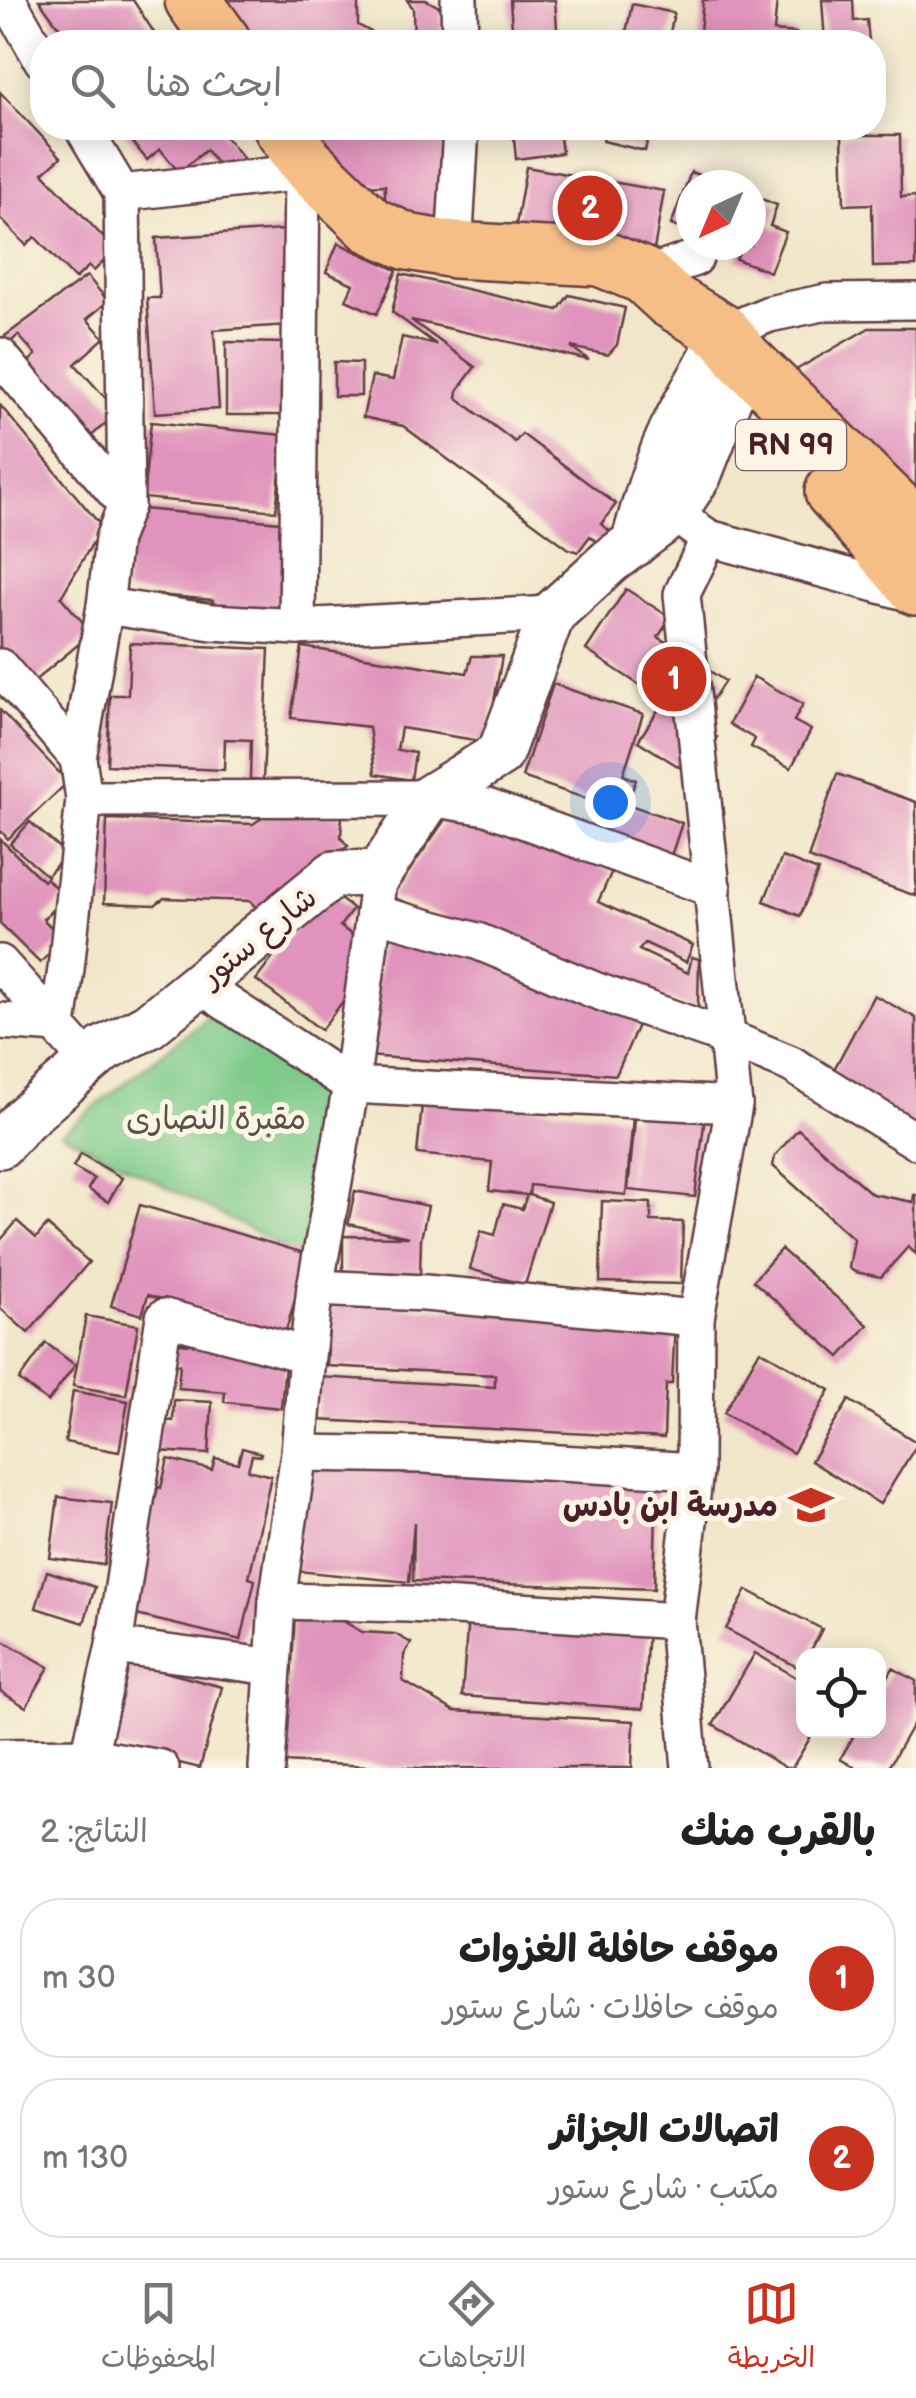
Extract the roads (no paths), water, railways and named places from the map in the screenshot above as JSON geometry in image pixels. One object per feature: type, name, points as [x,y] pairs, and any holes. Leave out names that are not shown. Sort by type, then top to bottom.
[{"type":"main road","points":[[193,0],[214,30]]},
{"type":"main road","name":"RN 99","points":[[297,154],[371,225],[408,242],[454,250],[600,258],[669,278],[729,358],[916,587]]},
{"type":"main road","name":"RN 99","points":[[729,358],[916,528]]},
{"type":"street","points":[[8,0],[23,46]]},
{"type":"street","points":[[459,0],[460,30]]},
{"type":"street","points":[[58,1025],[84,800],[78,758],[113,539],[126,505],[122,193],[89,140]]},
{"type":"street","points":[[454,250],[460,140]]},
{"type":"street","points":[[122,193],[297,154],[297,627]]},
{"type":"street","points":[[634,544],[651,482],[678,419],[769,314],[827,302],[916,301]]},
{"type":"street","points":[[0,356],[126,505]]},
{"type":"street","points":[[690,1768],[676,1621],[695,1471],[696,1318],[734,1104],[682,594],[698,476],[729,358]]},
{"type":"street","points":[[267,1768],[276,1601],[300,1453],[306,1355],[350,1085],[376,893],[429,798],[500,754],[552,614],[634,544],[691,526],[916,595]]},
{"type":"street","points":[[105,606],[212,622],[297,627],[552,614]]},
{"type":"street","points":[[0,667],[78,758]]},
{"type":"street","points":[[84,800],[429,798],[487,807],[713,889]]},
{"type":"street","name":"شارع ستور","points":[[0,1146],[25,1118],[104,1049],[148,1026],[334,874],[376,893]]},
{"type":"street","points":[[376,893],[594,990],[790,1064],[916,1141]]},
{"type":"street","points":[[0,963],[89,1062]]},
{"type":"street","points":[[200,985],[350,1085],[734,1104]]},
{"type":"street","points":[[0,1022],[58,1025]]},
{"type":"street","points":[[315,1288],[425,1293],[696,1318]]},
{"type":"street","points":[[88,1756],[114,1646],[164,1317],[306,1355]]},
{"type":"street","points":[[300,1453],[424,1454],[695,1471]]},
{"type":"street","points":[[276,1601],[409,1604],[676,1621]]},
{"type":"street","points":[[114,1646],[273,1667]]},
{"type":"street","points":[[0,1757],[88,1756],[161,1768]]},
{"type":"place","name":"اتصالات الجزائر","points":[[590,208]]},
{"type":"place","name":"موقف حافلة الغزوات","points":[[674,679]]},
{"type":"place","name":"مدرسة ابن بادس","points":[[811,1505]]},
{"type":"park label","name":"مقبرة النصارى","points":[[216,1118]]}]
